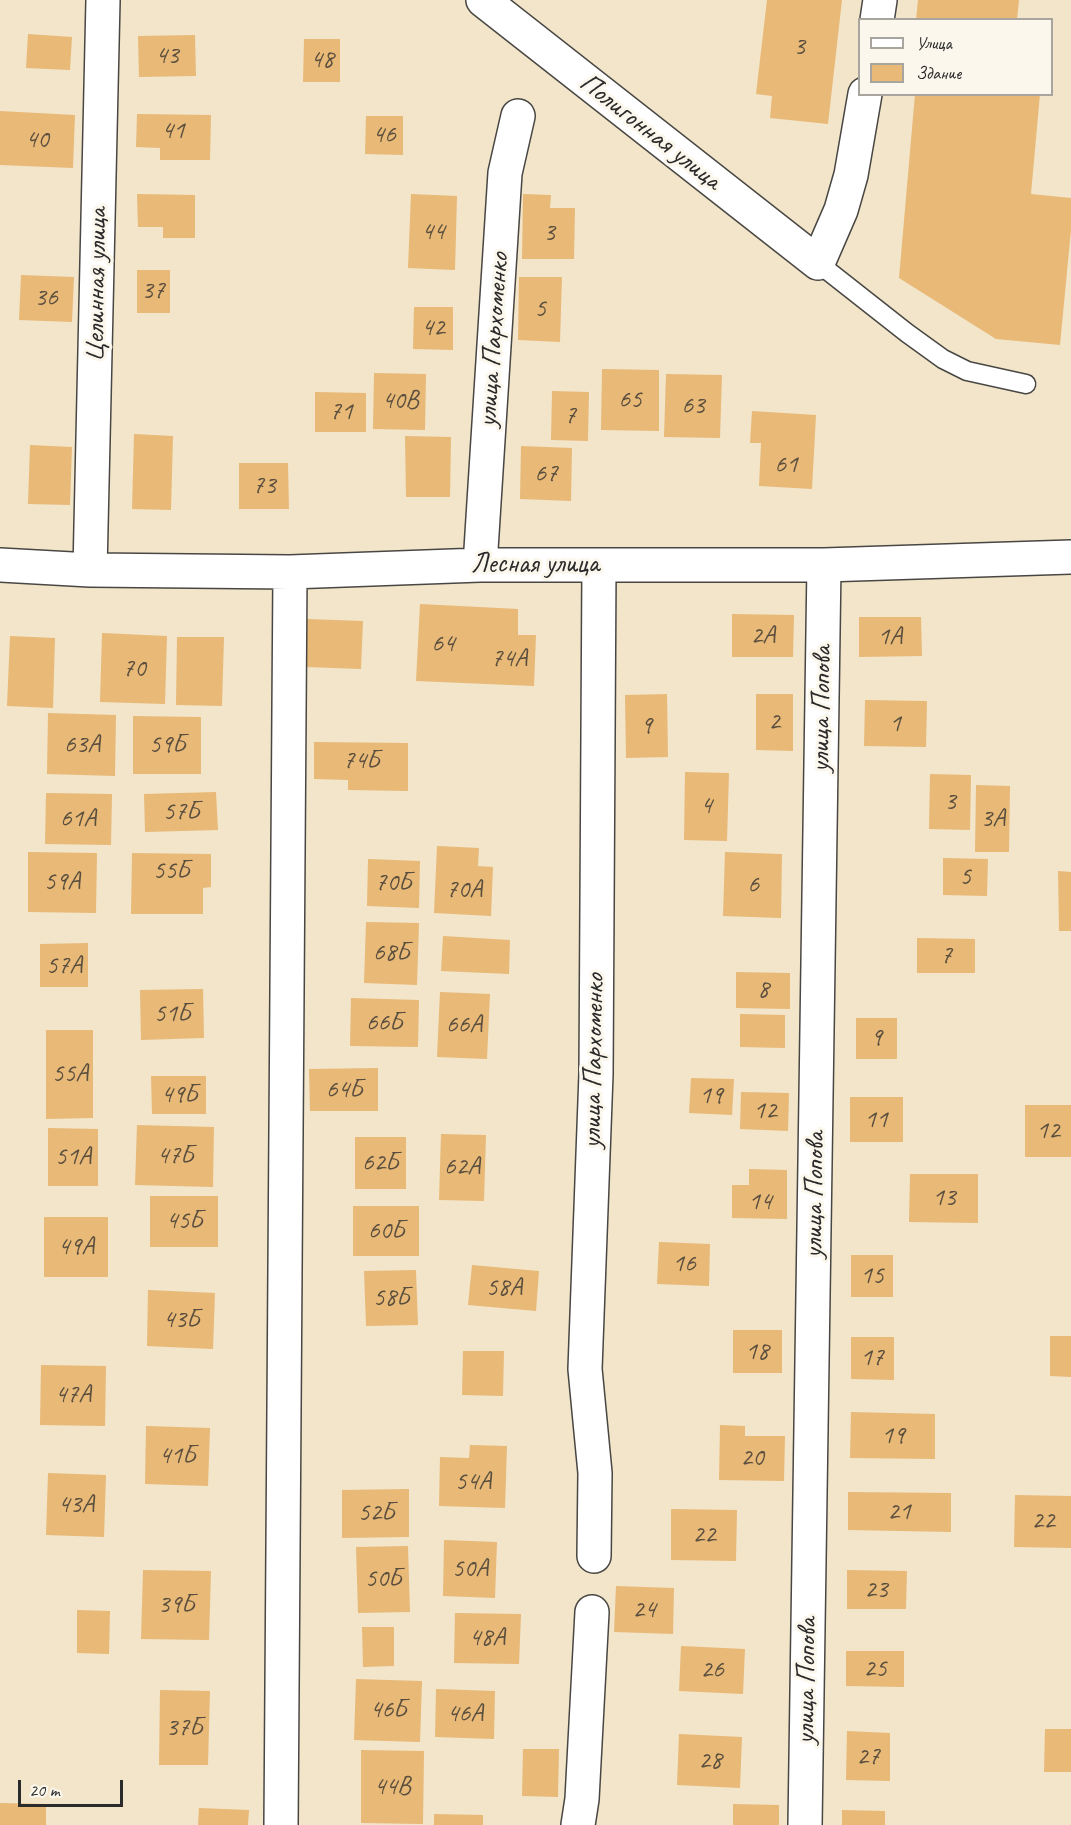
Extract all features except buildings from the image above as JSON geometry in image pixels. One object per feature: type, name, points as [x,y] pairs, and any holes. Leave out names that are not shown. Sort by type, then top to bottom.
[{"type":"street","name":"Целинная улица","points":[[90,570],[103,0]]},
{"type":"street","name":"Полигонная улица","points":[[483,0],[818,263]]},
{"type":"street","points":[[877,18],[880,0]]},
{"type":"street","points":[[818,263],[841,210],[852,175],[865,96]]},
{"type":"street","name":"улица Пархоменко","points":[[480,565],[505,173],[518,116]]},
{"type":"street","name":"Лесная улица","points":[[0,565],[90,570],[290,572],[480,565],[824,566],[1071,557]]},
{"type":"street","name":"улица Пархоменко","points":[[594,1556],[595,1473],[585,1369],[596,1074],[599,565]]},
{"type":"street","name":"улица Попова","points":[[805,1825],[824,566]]},
{"type":"street","points":[[280,1825],[290,572]]},
{"type":"street","points":[[578,1825],[582,1799],[592,1612]]},
{"type":"lane","points":[[818,263],[944,359],[967,371],[1026,384]]}]
